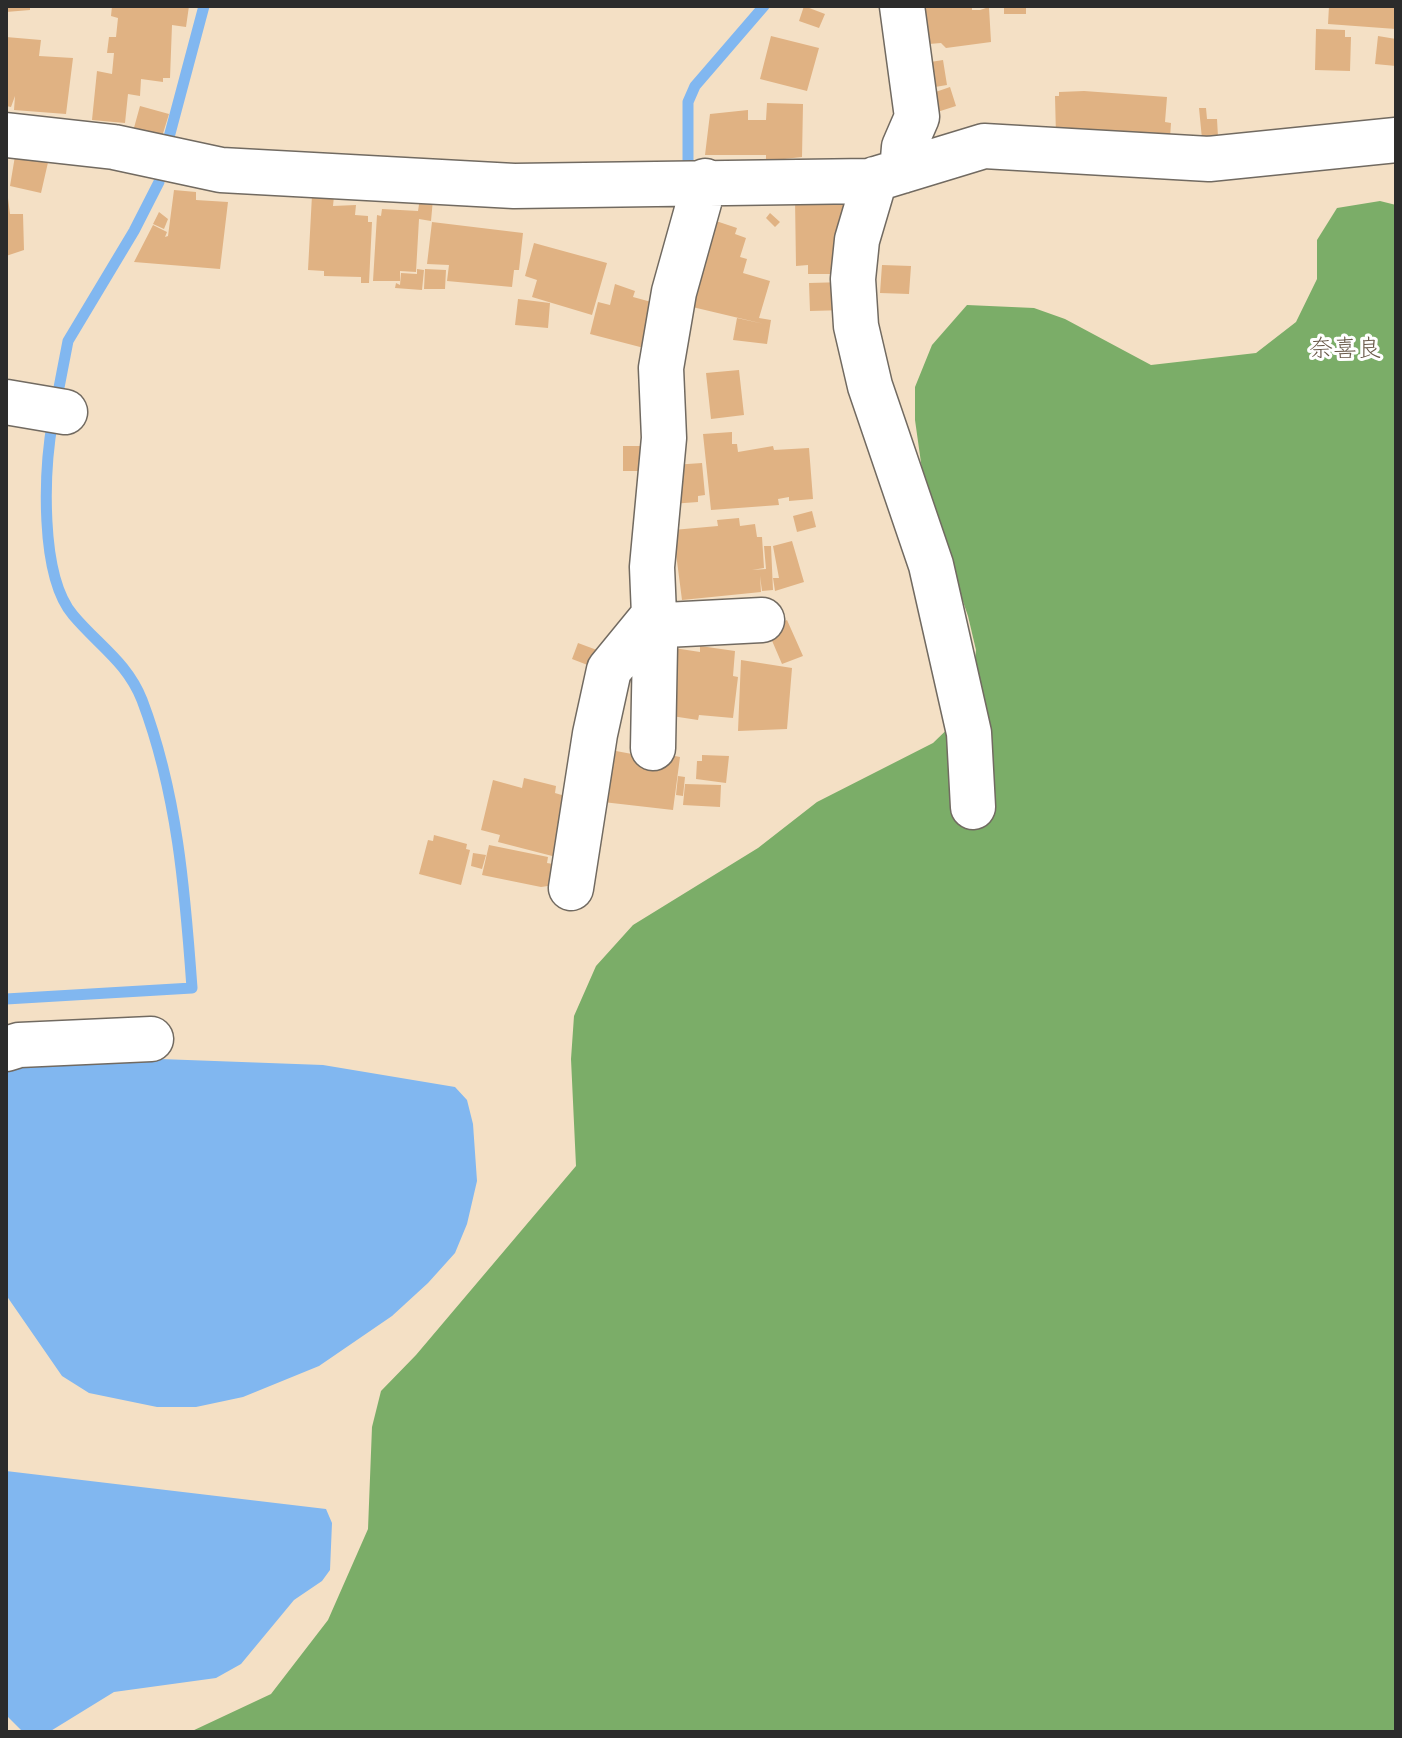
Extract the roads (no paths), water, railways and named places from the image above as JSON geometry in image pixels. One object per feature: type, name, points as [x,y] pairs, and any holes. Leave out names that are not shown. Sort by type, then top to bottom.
[{"type":"street","points":[[902,6],[917,117],[857,240],[853,279],[856,326],[870,386],[931,565],[969,733],[973,807]]},
{"type":"street","points":[[6,135],[114,147],[221,170],[396,182],[514,186],[888,175],[984,146],[1209,159],[1396,140]]},
{"type":"street","points":[[571,888],[595,734],[609,670],[654,615],[652,567],[664,438],[661,368],[674,292],[705,181]]},
{"type":"street","points":[[6,402],[65,412]]},
{"type":"street","points":[[646,626],[762,620]]},
{"type":"street","points":[[646,626],[655,646],[653,748]]},
{"type":"street","points":[[6,1049],[19,1045],[151,1039]]},
{"type":"water","points":[[106,1057],[323,1065],[455,1087],[467,1100],[473,1124],[477,1181],[467,1224],[455,1253],[392,1316],[319,1366],[243,1397],[196,1407],[157,1407],[89,1393],[62,1376],[6,1295],[6,1070]]},
{"type":"water","points":[[6,1471],[326,1509],[332,1523],[330,1570],[322,1581],[294,1600],[241,1664],[216,1678],[114,1692],[49,1732],[23,1732],[6,1715]]},
{"type":"waterway","points":[[168,141],[204,6]]},
{"type":"waterway","points":[[688,160],[688,102],[695,86],[764,6]]},
{"type":"waterway","points":[[56,403],[68,341],[134,231],[159,182]]},
{"type":"waterway","points":[[6,999],[192,988],[178,842],[154,735],[136,687],[120,664],[73,615],[54,575],[49,549],[46,492],[53,419]]},
{"type":"district","name":"奈喜良","points":[[1345,350]]}]
